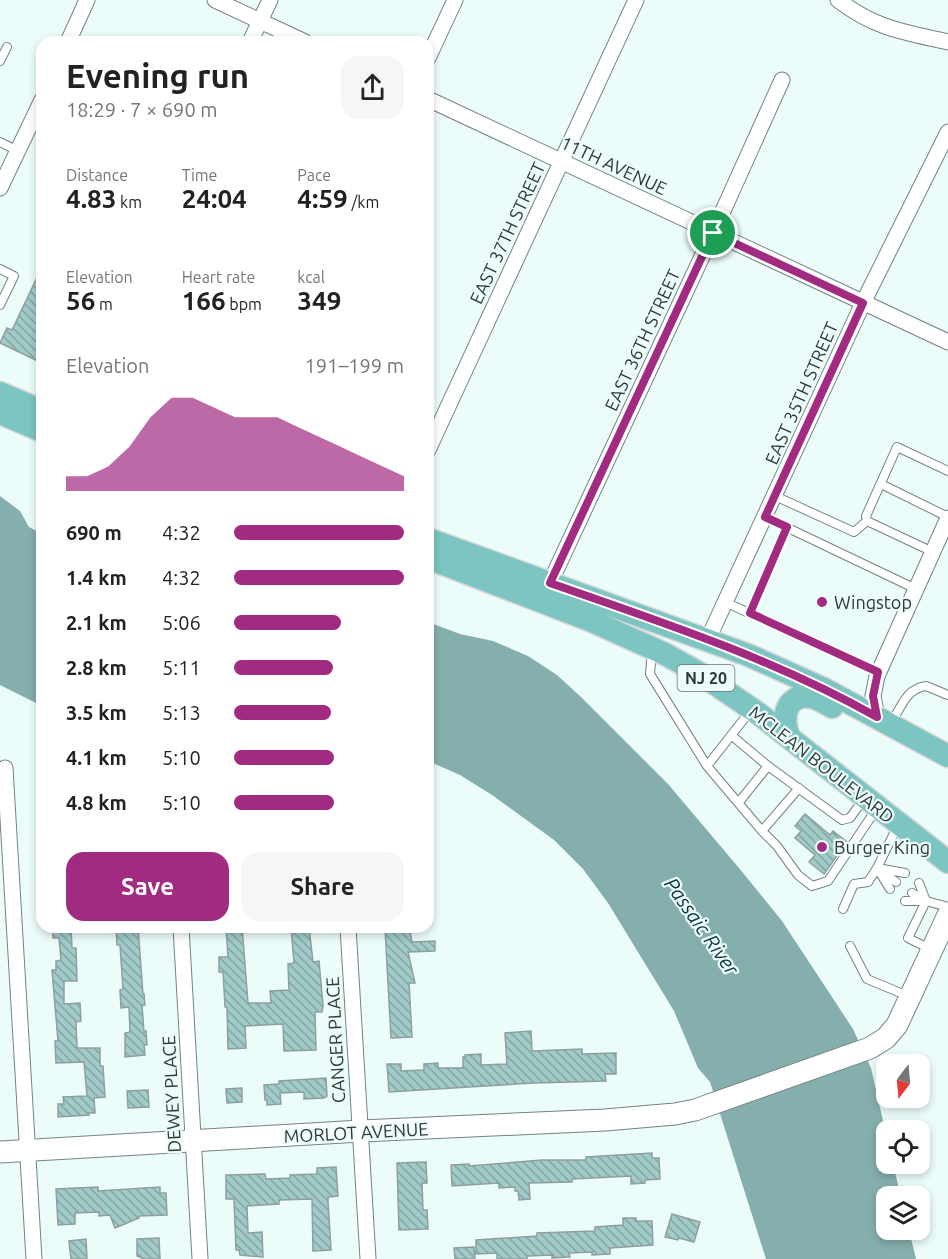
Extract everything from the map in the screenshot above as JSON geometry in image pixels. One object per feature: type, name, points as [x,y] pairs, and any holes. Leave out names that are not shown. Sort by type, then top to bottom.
[{"type":"main road","points":[[0,393],[36,408]]},
{"type":"main road","points":[[0,413],[36,429]]},
{"type":"main road","name":"NJ 20","points":[[434,541],[708,639],[788,672],[948,756]]},
{"type":"main road","name":"MCLEAN BOULEVARD","points":[[434,560],[546,602],[652,649],[699,673],[752,709],[948,862]]},
{"type":"main road","points":[[790,738],[785,730],[785,713],[794,700],[810,697],[948,767]]},
{"type":"main road","name":"MORLOT AVENUE","points":[[0,1152],[360,1131],[612,1120],[675,1114],[711,1105],[880,1043],[892,1032],[939,943],[948,915]]},
{"type":"street","points":[[71,36],[87,0]]},
{"type":"street","points":[[215,0],[292,36]]},
{"type":"street","points":[[253,36],[270,0]]},
{"type":"street","points":[[434,45],[455,0]]},
{"type":"street","name":"EAST 37TH STREET","points":[[434,437],[636,0]]},
{"type":"street","points":[[838,0],[880,26],[905,34],[948,42]]},
{"type":"street","name":"EAST 36TH STREET","points":[[550,583],[782,80]]},
{"type":"street","name":"11TH AVENUE","points":[[434,102],[948,342]]},
{"type":"street","points":[[0,188],[36,112]]},
{"type":"street","name":"EAST 35TH STREET","points":[[708,639],[863,303],[948,132]]},
{"type":"street","points":[[884,721],[873,696],[878,672],[948,517]]},
{"type":"street","points":[[5,768],[34,1259]]},
{"type":"street","name":"DEWEY PLACE","points":[[181,933],[200,1259]]},
{"type":"street","name":"CANGER PLACE","points":[[348,933],[368,1259]]},
{"type":"lane","points":[[0,61],[7,47]]},
{"type":"lane","points":[[0,142],[18,151]]},
{"type":"lane","points":[[0,269],[14,276],[0,305]]},
{"type":"lane","points":[[775,496],[854,532],[867,520],[866,516],[897,447],[948,471]]},
{"type":"lane","points":[[881,484],[948,517]]},
{"type":"lane","points":[[765,517],[916,589]]},
{"type":"lane","points":[[867,520],[933,552]]},
{"type":"lane","points":[[750,613],[787,527]]},
{"type":"lane","points":[[725,602],[878,672]]},
{"type":"lane","points":[[652,649],[650,674],[707,766],[777,846],[798,875],[812,886],[828,881],[872,802]]},
{"type":"lane","points":[[884,721],[913,690],[926,686],[948,695]]},
{"type":"lane","points":[[707,766],[752,709]]},
{"type":"lane","points":[[731,735],[768,766],[842,820],[850,818],[872,802]]},
{"type":"lane","points":[[739,802],[768,766]]},
{"type":"lane","points":[[762,831],[799,788]]},
{"type":"lane","points":[[843,909],[854,884],[868,882],[899,824]]},
{"type":"lane","points":[[877,868],[905,873]]},
{"type":"lane","points":[[877,868],[896,882]]},
{"type":"lane","points":[[877,868],[891,889]]},
{"type":"lane","points":[[919,883],[926,901],[908,938],[939,943]]},
{"type":"lane","points":[[912,893],[926,901],[948,907]]},
{"type":"lane","points":[[905,901],[926,901]]},
{"type":"lane","points":[[850,946],[867,979],[910,997]]},
{"type":"water","points":[[0,496],[20,511],[29,527],[36,531],[36,703],[0,685]]},
{"type":"water","name":"Passaic River","points":[[434,624],[460,634],[493,641],[528,656],[557,675],[668,784],[782,921],[853,1029],[871,1068],[876,1090],[876,1108],[880,1108],[883,1120],[876,1120],[876,1174],[895,1174],[898,1186],[876,1186],[876,1240],[911,1240],[916,1259],[766,1259],[710,1082],[698,1068],[674,1011],[608,903],[583,869],[554,840],[460,775],[434,764]]},
{"type":"building","points":[[36,280],[36,360],[0,343],[7,328],[12,330]]},
{"type":"building","points":[[805,814],[830,835],[833,831],[847,842],[824,874],[809,862],[815,855],[795,838],[801,831],[795,826]]},
{"type":"building","points":[[53,933],[71,933],[72,948],[76,948],[77,981],[64,981],[64,1004],[80,1003],[81,1021],[76,1022],[77,1048],[100,1048],[100,1066],[103,1066],[105,1097],[94,1098],[95,1113],[88,1113],[89,1115],[58,1117],[58,1104],[64,1104],[63,1097],[87,1096],[84,1062],[56,1063],[55,1041],[58,1041],[52,970],[56,970],[56,961],[61,960],[59,938],[53,938]]},
{"type":"building","points":[[116,933],[138,933],[145,1005],[142,1005],[147,1045],[144,1045],[145,1055],[125,1057],[125,1033],[130,1032],[129,1007],[121,1008],[120,990],[123,989],[120,945],[117,945]]},
{"type":"building","points":[[226,933],[242,933],[248,1003],[271,1003],[270,991],[289,990],[288,964],[294,963],[292,933],[310,933],[313,962],[319,961],[323,1006],[322,1012],[315,1012],[316,1050],[284,1051],[283,1024],[245,1026],[246,1048],[228,1049],[227,1007],[225,1007],[223,972],[219,972],[219,957],[228,957]]},
{"type":"building","points":[[385,933],[410,933],[412,942],[435,941],[435,951],[408,952],[415,983],[409,983],[412,1037],[391,1038]]},
{"type":"building","points":[[531,1031],[532,1051],[582,1049],[582,1054],[616,1053],[616,1074],[605,1074],[606,1081],[389,1092],[387,1064],[401,1064],[401,1071],[424,1070],[424,1064],[438,1063],[438,1068],[463,1068],[465,1055],[481,1054],[481,1065],[507,1064],[505,1033]]},
{"type":"building","points":[[326,1078],[327,1096],[324,1098],[304,1099],[304,1092],[280,1093],[281,1104],[267,1105],[264,1085],[279,1084],[279,1081]]},
{"type":"building","points":[[242,1088],[242,1102],[227,1103],[226,1089]]},
{"type":"building","points":[[148,1090],[149,1107],[128,1108],[127,1091]]},
{"type":"building","points":[[652,1153],[652,1158],[659,1158],[660,1179],[645,1180],[645,1183],[631,1184],[631,1176],[572,1179],[572,1182],[529,1183],[530,1199],[519,1200],[515,1187],[499,1188],[499,1183],[452,1186],[451,1165],[586,1160],[586,1157]]},
{"type":"building","points":[[426,1162],[427,1183],[422,1183],[423,1210],[427,1210],[428,1229],[399,1230],[397,1163]]},
{"type":"building","points":[[336,1167],[338,1196],[328,1197],[331,1250],[313,1251],[312,1199],[279,1200],[279,1204],[247,1206],[248,1233],[262,1232],[263,1257],[240,1255],[239,1250],[236,1250],[234,1199],[226,1199],[226,1175],[265,1174],[266,1179],[290,1178],[290,1175],[317,1174],[317,1168]]},
{"type":"building","points":[[98,1187],[98,1191],[160,1187],[160,1193],[166,1193],[167,1215],[139,1216],[115,1228],[110,1215],[99,1216],[99,1212],[75,1213],[75,1224],[58,1225],[56,1189]]},
{"type":"building","points":[[672,1214],[700,1222],[694,1242],[665,1237]]},
{"type":"building","points":[[623,1218],[652,1221],[653,1245],[610,1248],[610,1254],[569,1253],[570,1257],[552,1258],[552,1255],[527,1256],[527,1259],[497,1259],[497,1253],[476,1254],[476,1240],[537,1236],[537,1233],[595,1231],[595,1227],[623,1225]]},
{"type":"building","points":[[159,1238],[160,1259],[144,1259],[137,1256],[137,1239]]},
{"type":"building","points":[[86,1239],[87,1259],[71,1259],[69,1241]]},
{"type":"building","points":[[474,1247],[475,1259],[455,1259],[454,1248]]},
{"type":"place","name":"Wingstop","points":[[822,602]]},
{"type":"place","name":"Burger King","points":[[822,847]]},
{"type":"route","points":[[713,233],[863,303],[765,517],[787,527],[750,613],[878,672],[873,696],[877,717],[824,689],[748,655],[550,583],[713,233]]}]
